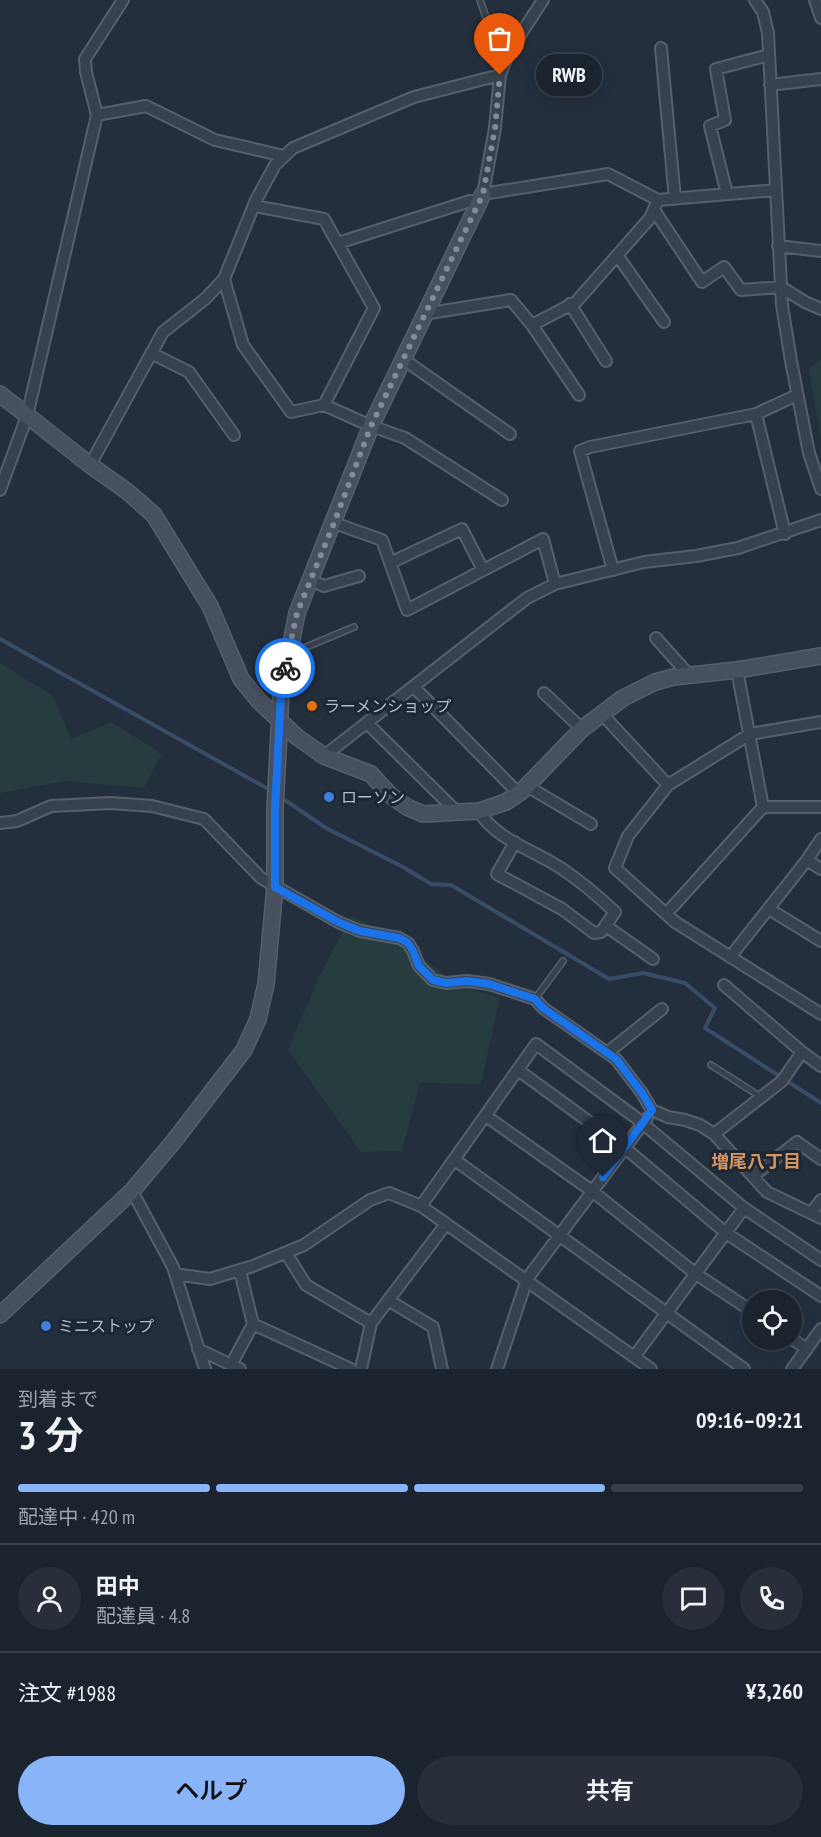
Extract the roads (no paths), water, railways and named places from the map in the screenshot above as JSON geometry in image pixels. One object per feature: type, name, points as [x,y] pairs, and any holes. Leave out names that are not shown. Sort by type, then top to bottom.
[{"type":"street","points":[[0,490],[27,416],[97,115],[86,72],[86,59],[123,0]]},
{"type":"street","points":[[0,1315],[132,1191],[244,1050],[258,1019],[266,984],[275,887],[275,809],[281,694],[297,613],[371,426],[482,198],[495,128],[500,75],[509,52],[543,0]]},
{"type":"street","points":[[755,0],[763,12],[769,55],[778,246],[785,330],[813,467],[821,489]]},
{"type":"street","points":[[815,0],[821,18]]},
{"type":"street","points":[[660,48],[675,199]]},
{"type":"street","points":[[727,194],[710,126],[725,120],[716,69],[769,55]]},
{"type":"street","points":[[90,465],[163,332],[205,299],[224,279],[254,206],[275,165],[284,156],[293,148],[414,97],[500,75]]},
{"type":"street","points":[[770,85],[821,80]]},
{"type":"street","points":[[97,115],[146,106],[215,140],[284,156]]},
{"type":"street","points":[[338,243],[470,201],[608,174],[656,205],[702,282],[724,267],[741,290],[781,287],[821,309]]},
{"type":"street","points":[[532,325],[576,302],[650,218],[656,205],[675,199],[776,190]]},
{"type":"street","points":[[254,206],[324,219],[374,308],[324,405]]},
{"type":"street","points":[[778,246],[821,251]]},
{"type":"street","points":[[617,255],[664,322]]},
{"type":"street","points":[[224,279],[243,345],[291,412],[324,405],[405,438],[502,500]]},
{"type":"street","points":[[424,314],[511,300],[532,325],[579,395]]},
{"type":"street","points":[[570,304],[606,361]]},
{"type":"street","points":[[151,353],[189,372],[234,435]]},
{"type":"street","points":[[403,360],[510,435]]},
{"type":"street","points":[[0,394],[90,465],[129,492],[154,515],[210,606],[242,679],[259,701],[297,737],[324,756],[371,774],[390,795],[407,807],[423,814],[479,812],[506,802],[523,790],[582,729],[623,698],[648,686],[674,677],[737,670],[821,656]]},
{"type":"street","points":[[613,570],[580,451],[590,447],[756,414],[797,394]]},
{"type":"street","points":[[756,414],[785,534]]},
{"type":"street","points":[[324,756],[527,598],[555,584],[644,562],[738,548],[821,520]]},
{"type":"street","points":[[334,523],[382,540],[407,610],[543,539],[555,584]]},
{"type":"street","points":[[390,563],[462,529],[483,570]]},
{"type":"street","points":[[310,580],[324,585],[359,576]]},
{"type":"street","points":[[656,638],[689,675]]},
{"type":"street","points":[[737,670],[763,807]]},
{"type":"street","points":[[414,687],[523,790],[591,824]]},
{"type":"street","points":[[544,693],[582,729]]},
{"type":"street","points":[[602,714],[668,785]]},
{"type":"street","points":[[821,722],[750,734],[668,785],[628,836],[615,868],[675,922],[821,1014]]},
{"type":"street","points":[[367,723],[458,813]]},
{"type":"street","points":[[0,823],[17,820],[51,806],[111,803],[152,806],[204,819],[261,878],[338,922],[360,931],[399,938],[408,943],[423,972],[438,982],[467,981],[489,984],[535,999],[543,1008],[616,1059],[652,1110],[668,1117],[700,1125],[714,1134],[767,1192],[817,1215],[821,1200]]},
{"type":"street","points":[[666,914],[763,807],[821,807]]},
{"type":"street","points":[[479,812],[485,823],[563,869],[607,904],[615,912],[602,932],[594,933],[562,909],[497,874],[515,842]]},
{"type":"street","points":[[730,957],[807,860],[821,838]]},
{"type":"street","points":[[807,860],[821,869]]},
{"type":"street","points":[[769,909],[821,941]]},
{"type":"street","points":[[606,926],[653,959]]},
{"type":"street","points":[[724,985],[821,1066]]},
{"type":"street","points":[[608,1053],[662,1009]]},
{"type":"street","points":[[421,1206],[536,1044],[643,1124],[744,1208],[821,1260]]},
{"type":"street","points":[[714,1134],[782,1080],[802,1052]]},
{"type":"street","points":[[518,1070],[625,1148],[726,1233],[821,1296]]},
{"type":"street","points":[[496,1369],[527,1279],[652,1110]]},
{"type":"street","points":[[486,1116],[592,1191],[696,1274],[742,1305]]},
{"type":"street","points":[[753,1176],[797,1142],[821,1159]]},
{"type":"street","points":[[455,1160],[744,1369]]},
{"type":"street","points":[[132,1191],[175,1274],[204,1369]]},
{"type":"street","points":[[175,1274],[210,1280],[286,1253],[304,1245],[370,1200],[389,1193],[421,1206],[651,1369]]},
{"type":"street","points":[[634,1357],[744,1208]]},
{"type":"street","points":[[361,1369],[371,1323],[446,1224]]},
{"type":"street","points":[[286,1253],[306,1285],[371,1323]]},
{"type":"street","points":[[198,1349],[236,1367],[253,1324],[240,1270]]},
{"type":"street","points":[[388,1300],[433,1327],[442,1369]]},
{"type":"street","points":[[253,1324],[351,1369]]},
{"type":"street","points":[[792,1369],[821,1329]]},
{"type":"street","points":[[802,1346],[807,1349]]},
{"type":"lane","points":[[480,0],[493,38],[509,52]]},
{"type":"lane","points":[[288,655],[354,627]]},
{"type":"lane","points":[[535,999],[563,961]]},
{"type":"lane","points":[[711,1065],[761,1097]]},
{"type":"waterway","points":[[0,639],[270,790]]},
{"type":"waterway","points":[[279,796],[326,828],[403,867],[431,884],[451,885],[609,979],[643,973],[685,983],[715,1008],[705,1028],[821,1103]]},
{"type":"place","name":"RWB","points":[[500,75]]},
{"type":"place","name":"ラーメンショップ","points":[[312,706]]},
{"type":"place","name":"ローソン","points":[[329,797]]},
{"type":"place","name":"ミニストップ","points":[[46,1326]]},
{"type":"district","name":"増尾八丁目","points":[[756,1162]]}]
